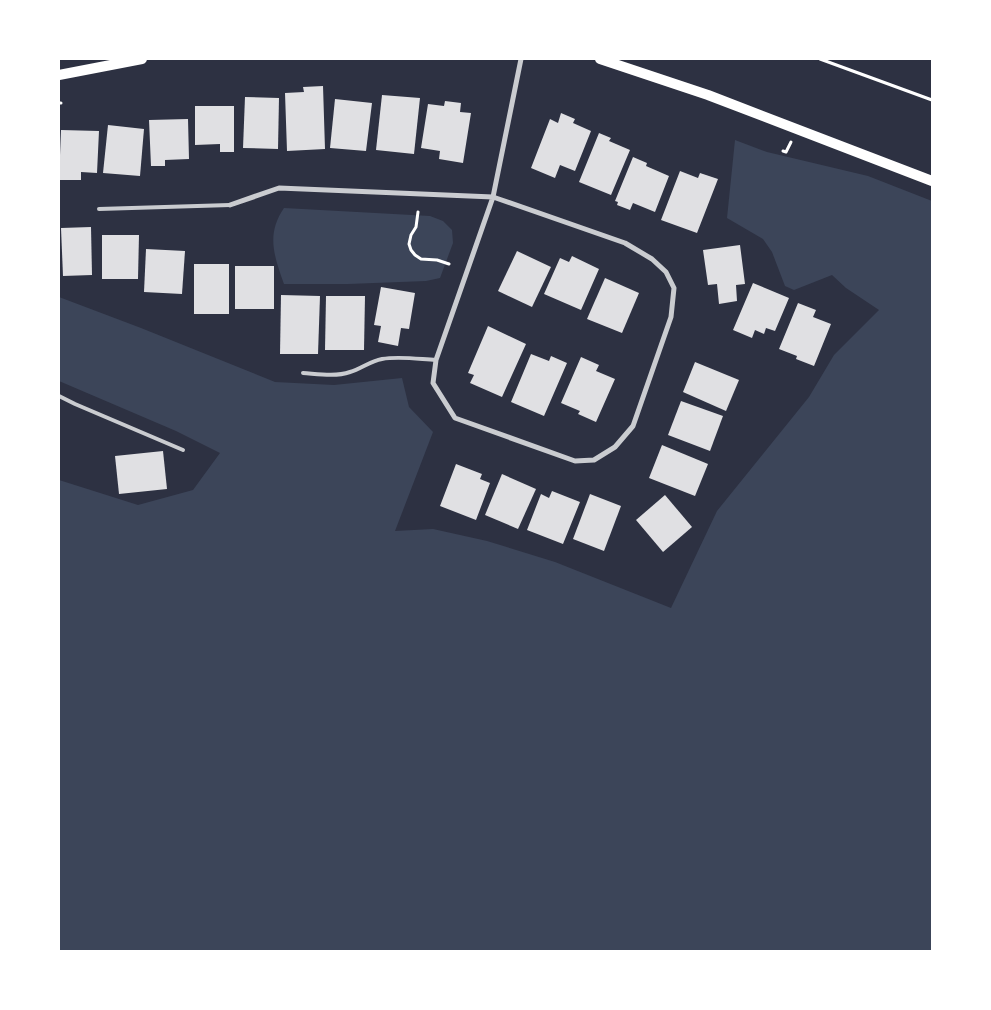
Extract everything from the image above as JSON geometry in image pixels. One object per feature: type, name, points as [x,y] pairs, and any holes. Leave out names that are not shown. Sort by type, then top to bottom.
[{"type":"main road","points":[[59,75],[142,59]]},
{"type":"main road","points":[[600,59],[708,95],[932,181]]},
{"type":"street","points":[[230,205],[279,188],[493,197],[626,243],[652,259],[666,272],[674,288],[671,317],[633,426],[615,447],[594,460],[575,461],[455,418],[433,383],[436,360],[493,197],[521,59]]},
{"type":"lane","points":[[99,208],[230,205]]},
{"type":"lane","points":[[303,373],[343,374],[370,362],[383,359],[436,360]]},
{"type":"lane","points":[[59,396],[182,450]]},
{"type":"path","points":[[820,59],[932,100]]},
{"type":"path","points":[[418,212],[416,227],[411,235],[409,244],[411,250],[422,259],[437,260],[449,264]]},
{"type":"shaded area","points":[[735,140],[767,152],[868,176],[932,201],[932,951],[59,951],[59,480],[138,505],[193,490],[220,453],[176,431],[59,381],[59,297],[275,382],[334,385],[402,378],[409,407],[433,432],[395,531],[433,529],[487,541],[555,562],[671,608],[717,511],[809,397],[834,355],[879,310],[846,288],[832,275],[794,290],[785,286],[772,252],[763,239],[727,218]]},
{"type":"shaded area","points":[[284,208],[430,216],[443,221],[452,230],[453,243],[440,278],[426,281],[348,284],[284,284],[277,264],[273,236],[278,218]]},
{"type":"building","points":[[323,86],[325,149],[287,151],[285,93],[304,92],[303,87]]},
{"type":"building","points":[[382,95],[420,98],[414,154],[376,150]]},
{"type":"building","points":[[245,97],[279,98],[278,149],[243,148]]},
{"type":"building","points":[[335,99],[372,103],[366,151],[330,148]]},
{"type":"building","points":[[445,101],[461,103],[460,112],[471,113],[463,163],[439,159],[440,151],[421,148],[428,104],[444,106]]},
{"type":"building","points":[[195,106],[234,106],[234,152],[220,152],[220,144],[195,145]]},
{"type":"building","points":[[561,113],[575,119],[573,123],[591,131],[575,171],[560,165],[555,178],[531,168],[550,119],[558,123]]},
{"type":"building","points":[[188,119],[189,159],[165,160],[165,166],[151,166],[149,120]]},
{"type":"building","points":[[108,125],[144,129],[140,176],[103,173]]},
{"type":"building","points":[[61,130],[99,131],[97,173],[81,172],[81,180],[59,180]]},
{"type":"building","points":[[599,133],[611,138],[609,141],[630,150],[611,195],[579,182]]},
{"type":"building","points":[[633,157],[647,163],[646,166],[669,176],[655,212],[633,203],[630,210],[617,205],[618,202],[615,201]]},
{"type":"building","points":[[680,171],[698,178],[700,173],[718,179],[697,233],[661,220]]},
{"type":"building","points":[[91,227],[92,275],[63,276],[61,228]]},
{"type":"building","points":[[102,235],[139,235],[138,279],[102,279]]},
{"type":"building","points":[[740,245],[745,284],[736,285],[737,301],[719,304],[717,284],[708,285],[703,250]]},
{"type":"building","points":[[146,249],[185,251],[182,294],[144,292]]},
{"type":"building","points":[[517,251],[551,267],[532,307],[498,291]]},
{"type":"building","points":[[572,256],[599,269],[581,310],[544,294],[560,258],[569,262]]},
{"type":"building","points":[[194,264],[229,264],[229,314],[194,314]]},
{"type":"building","points":[[235,266],[274,266],[274,309],[235,309]]},
{"type":"building","points":[[605,278],[639,293],[622,333],[587,319]]},
{"type":"building","points":[[753,283],[789,298],[775,331],[766,328],[764,334],[755,330],[752,338],[733,330]]},
{"type":"building","points":[[381,287],[415,293],[409,329],[401,328],[398,346],[378,342],[381,326],[374,325]]},
{"type":"building","points":[[281,295],[320,296],[318,354],[280,354]]},
{"type":"building","points":[[326,296],[365,296],[364,350],[325,350]]},
{"type":"building","points":[[798,303],[816,310],[813,317],[831,324],[814,366],[796,359],[797,356],[779,349]]},
{"type":"building","points":[[488,326],[526,344],[502,397],[470,383],[474,375],[468,373]]},
{"type":"building","points":[[531,354],[549,361],[551,356],[567,363],[544,416],[511,402]]},
{"type":"building","points":[[581,357],[599,365],[596,371],[615,379],[596,422],[578,414],[580,411],[561,403]]},
{"type":"building","points":[[695,362],[739,380],[726,411],[683,392]]},
{"type":"building","points":[[681,401],[723,416],[710,451],[668,435]]},
{"type":"building","points":[[662,445],[708,464],[695,496],[649,478]]},
{"type":"building","points":[[163,451],[167,489],[119,494],[115,456]]},
{"type":"building","points":[[456,464],[482,474],[480,479],[490,483],[476,520],[440,506]]},
{"type":"building","points":[[502,474],[536,489],[518,529],[485,515]]},
{"type":"building","points":[[552,491],[580,502],[563,544],[527,530],[541,494],[549,498]]},
{"type":"building","points":[[590,494],[621,506],[604,551],[573,539]]},
{"type":"building","points":[[665,495],[692,527],[663,552],[636,520]]}]
